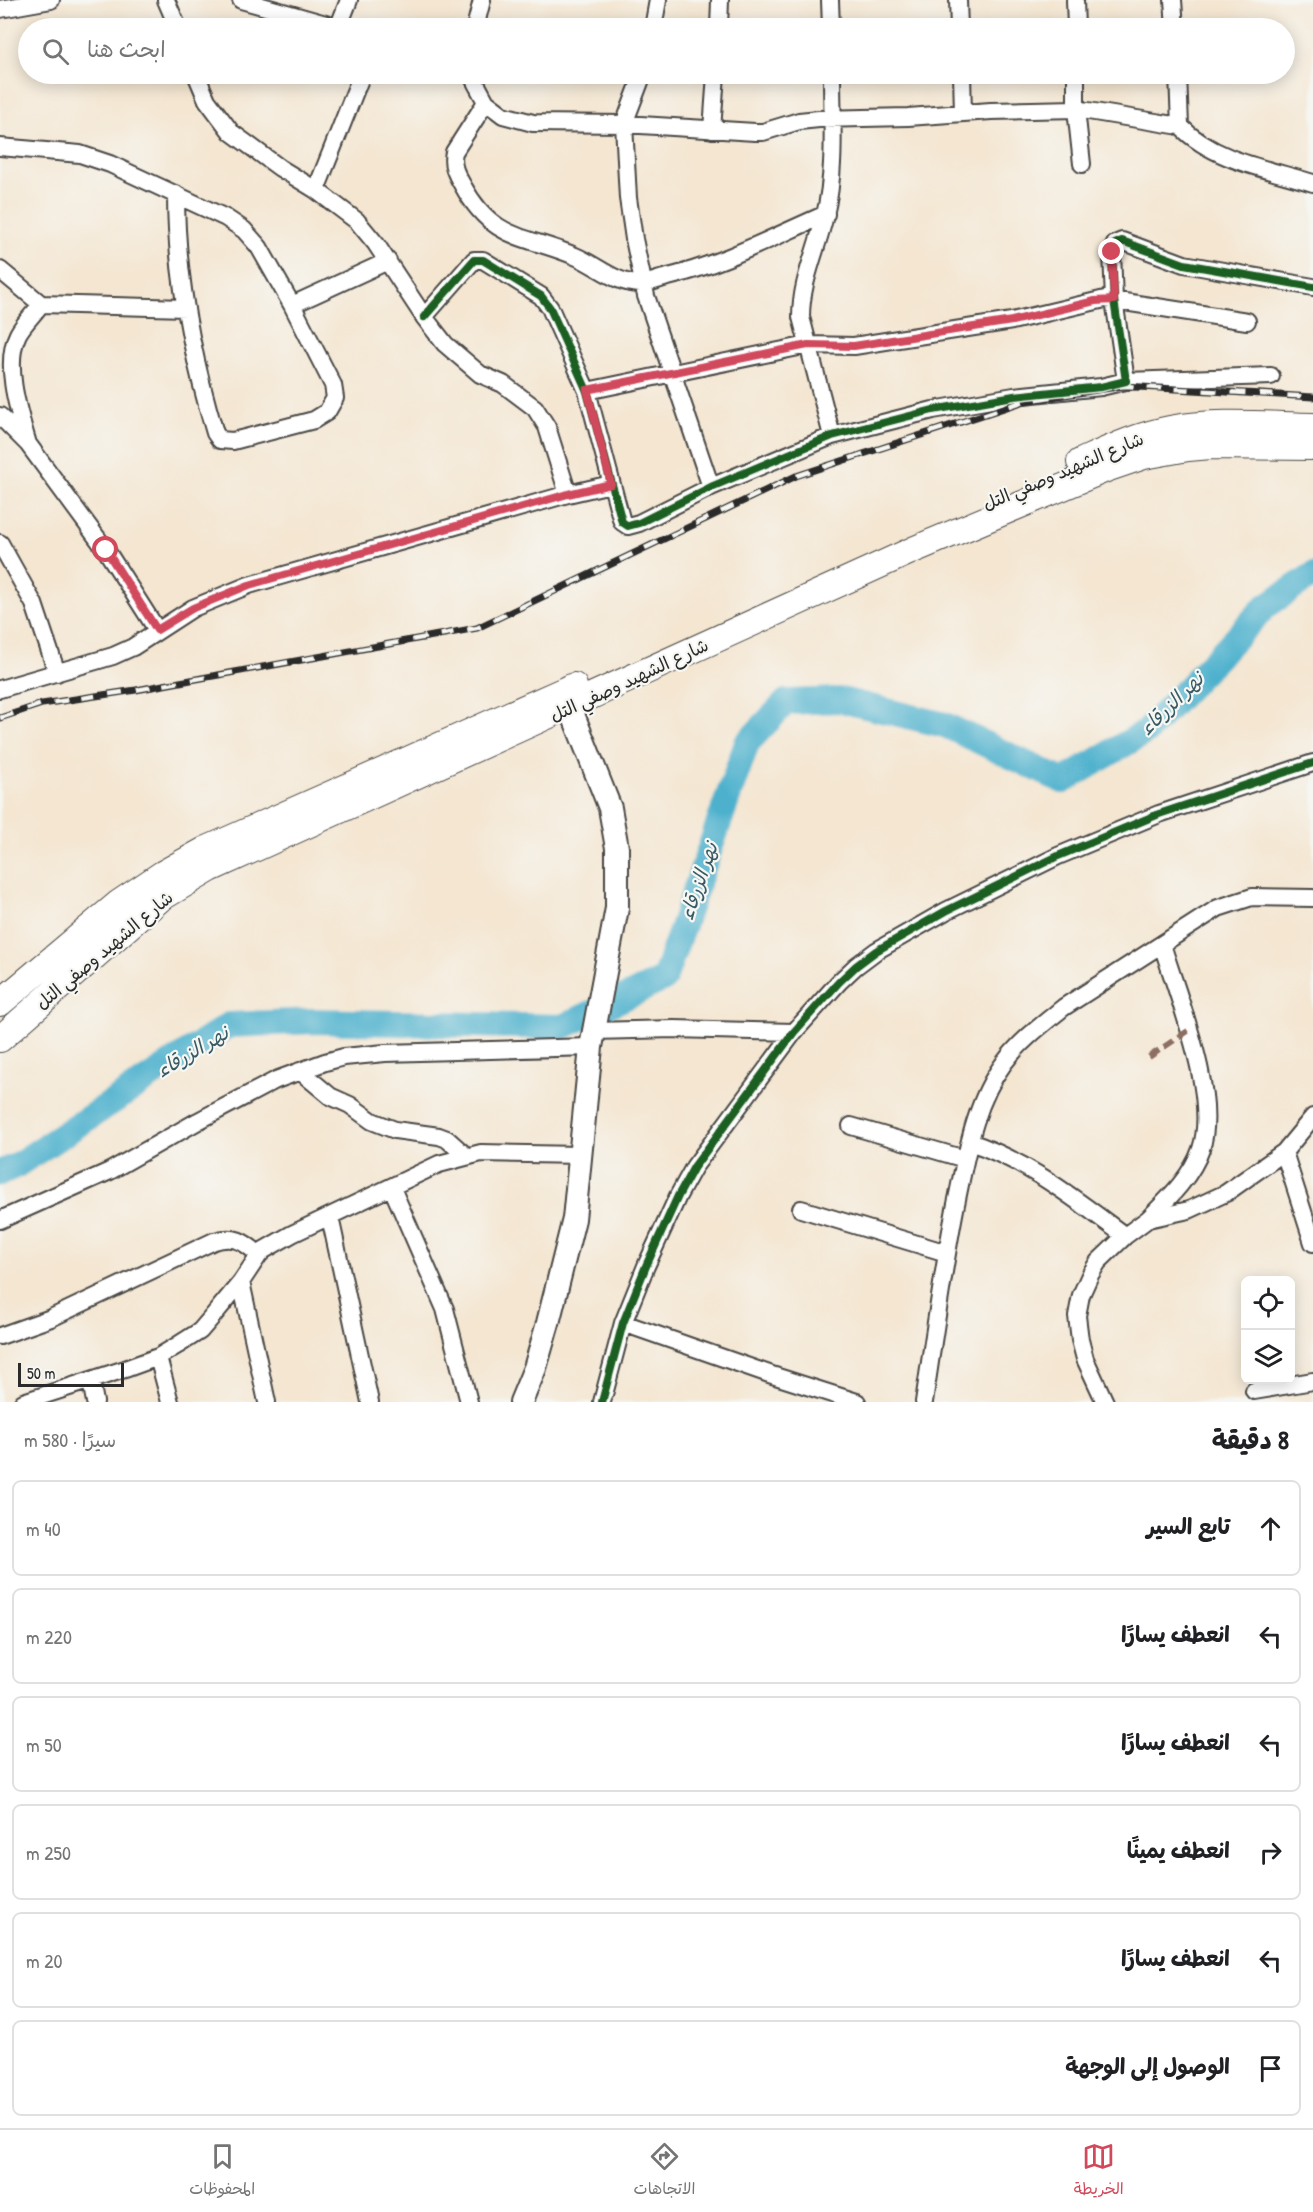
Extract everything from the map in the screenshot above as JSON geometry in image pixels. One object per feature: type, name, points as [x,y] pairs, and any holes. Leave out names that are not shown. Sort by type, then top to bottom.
[{"type":"main road","name":"شارع الشهيد وصفي التل","points":[[0,1039],[161,898],[210,869],[945,536],[1106,469],[1187,438],[1251,424],[1313,426]]},
{"type":"main road","name":"شارع الشهيد وصفي التل","points":[[0,1003],[119,903],[162,874],[205,850],[1133,439],[1187,438],[1211,446],[1313,447]]},
{"type":"main road","points":[[82,933],[98,953]]},
{"type":"street","points":[[0,9],[51,0]]},
{"type":"street","points":[[166,0],[174,18]]},
{"type":"street","points":[[241,0],[304,18]]},
{"type":"street","points":[[343,18],[349,0]]},
{"type":"street","points":[[478,18],[482,0]]},
{"type":"street","points":[[655,18],[658,0]]},
{"type":"street","points":[[719,18],[720,0]]},
{"type":"street","points":[[830,0],[831,18]]},
{"type":"street","points":[[958,0],[959,18]]},
{"type":"street","points":[[1076,0],[1076,18]]},
{"type":"street","points":[[1173,0],[1174,18]]},
{"type":"street","points":[[200,84],[207,100],[231,132],[357,221],[388,261],[423,317],[445,344],[480,374],[514,390],[535,408],[547,427],[568,494]]},
{"type":"street","points":[[316,190],[358,84]]},
{"type":"street","points":[[476,84],[486,102],[503,115],[532,123],[624,124],[763,132],[799,121],[1076,109],[1180,126],[1191,138],[1223,155],[1313,183]]},
{"type":"street","points":[[639,84],[624,124],[628,198],[634,239],[643,284],[711,487]]},
{"type":"street","points":[[712,130],[715,84]]},
{"type":"street","points":[[832,84],[830,179],[826,214],[806,276],[801,300],[801,317],[832,436]]},
{"type":"street","points":[[962,84],[963,113]]},
{"type":"street","points":[[1076,84],[1076,109],[1082,164]]},
{"type":"street","points":[[1178,84],[1180,126]]},
{"type":"street","points":[[486,102],[454,152],[453,158],[454,169],[474,204],[489,220],[507,233],[528,242],[574,255],[619,279],[643,284],[696,270],[826,214]]},
{"type":"street","points":[[1,143],[80,154],[110,164],[176,194],[226,218],[244,230],[259,247],[333,385],[335,394],[333,403],[327,412],[314,420],[226,442],[220,440],[215,433],[196,370],[176,226],[176,194]]},
{"type":"street","points":[[1126,381],[1114,300],[1114,244],[1122,241],[1184,264],[1313,287]]},
{"type":"street","points":[[423,317],[474,260],[483,260],[541,296],[550,308],[587,390],[622,522],[628,526],[639,524],[711,487],[832,436],[933,410],[1014,396],[1101,387],[1126,381],[1271,376]]},
{"type":"street","points":[[292,305],[388,261]]},
{"type":"street","points":[[0,270],[41,304],[186,308]]},
{"type":"street","points":[[587,390],[808,345],[854,346],[1012,321],[1095,301],[1114,300],[1247,321]]},
{"type":"street","points":[[28,444],[20,418],[12,374],[18,334],[41,304]]},
{"type":"street","points":[[3,425],[28,444],[106,550],[157,630]]},
{"type":"street","points":[[0,689],[113,656],[193,608],[249,585],[568,494],[611,484]]},
{"type":"street","points":[[0,543],[34,604],[57,673]]},
{"type":"street","points":[[520,1402],[535,1368],[560,1281],[574,1219],[594,1031],[615,919],[617,886],[614,827],[603,785],[570,707]]},
{"type":"street","points":[[602,1402],[623,1323],[646,1266],[693,1167],[794,1032],[856,966],[876,951],[945,912],[1108,834],[1202,799],[1313,763]]},
{"type":"street","points":[[924,1402],[947,1253],[965,1159],[992,1082],[1004,1063],[1016,1049],[1064,1007],[1206,914],[1233,902],[1252,897],[1313,898]]},
{"type":"street","points":[[1105,1402],[1085,1359],[1080,1340],[1077,1316],[1082,1295],[1098,1262],[1173,1195],[1194,1164],[1203,1141],[1206,1108],[1201,1076],[1162,944]]},
{"type":"street","points":[[0,1220],[110,1171],[276,1080],[344,1057],[594,1031],[674,1029],[794,1032]]},
{"type":"street","points":[[300,1071],[330,1096],[350,1105],[372,1121],[395,1130],[439,1136],[453,1143],[466,1156]]},
{"type":"street","points":[[1148,1219],[1189,1210],[1226,1193],[1284,1152],[1313,1117]]},
{"type":"street","points":[[851,1126],[965,1159]]},
{"type":"street","points":[[970,1142],[992,1149],[1026,1165],[1125,1236]]},
{"type":"street","points":[[23,1402],[158,1357],[200,1331],[241,1282],[259,1255],[284,1239],[439,1164],[466,1156],[502,1152],[580,1155]]},
{"type":"street","points":[[1284,1152],[1311,1232]]},
{"type":"street","points":[[392,1188],[445,1308],[468,1402]]},
{"type":"street","points":[[801,1209],[947,1253]]},
{"type":"street","points":[[330,1216],[370,1402]]},
{"type":"street","points":[[0,1336],[51,1318],[214,1241],[236,1238],[259,1255]]},
{"type":"street","points":[[241,1282],[267,1402]]},
{"type":"street","points":[[623,1323],[857,1402]]},
{"type":"street","points":[[158,1357],[171,1402]]},
{"type":"street","points":[[90,1381],[95,1402]]},
{"type":"street","points":[[1254,1391],[1313,1381]]},
{"type":"waterway","name":"نهر الزرقاء","points":[[0,1173],[17,1165],[229,1025],[314,1021],[562,1027],[664,979],[747,743],[786,702],[841,700],[945,725],[1063,781],[1147,731],[1266,606],[1313,575]]},
{"type":"railway","points":[[0,718],[42,704],[136,690],[477,628],[796,476],[1025,401],[1124,386],[1313,397]]},
{"type":"marked path","points":[[1149,1057],[1188,1031]]},
{"type":"cycle path","points":[[424,317],[474,260],[483,260],[541,296],[550,308],[587,391],[622,522],[628,526],[639,523],[711,487],[832,436],[933,410],[1014,396],[1101,387],[1126,381],[1114,300],[1112,252],[1115,244],[1122,241],[1184,264],[1313,287]]},
{"type":"cycle path","points":[[602,1402],[623,1323],[646,1266],[694,1167],[794,1032],[856,966],[876,951],[946,911],[1058,856],[1159,814],[1313,763]]},
{"type":"route","points":[[106,550],[157,630],[193,608],[249,585],[568,494],[611,484],[587,390],[808,345],[854,346],[1012,321],[1095,301],[1114,300],[1112,252]]}]
